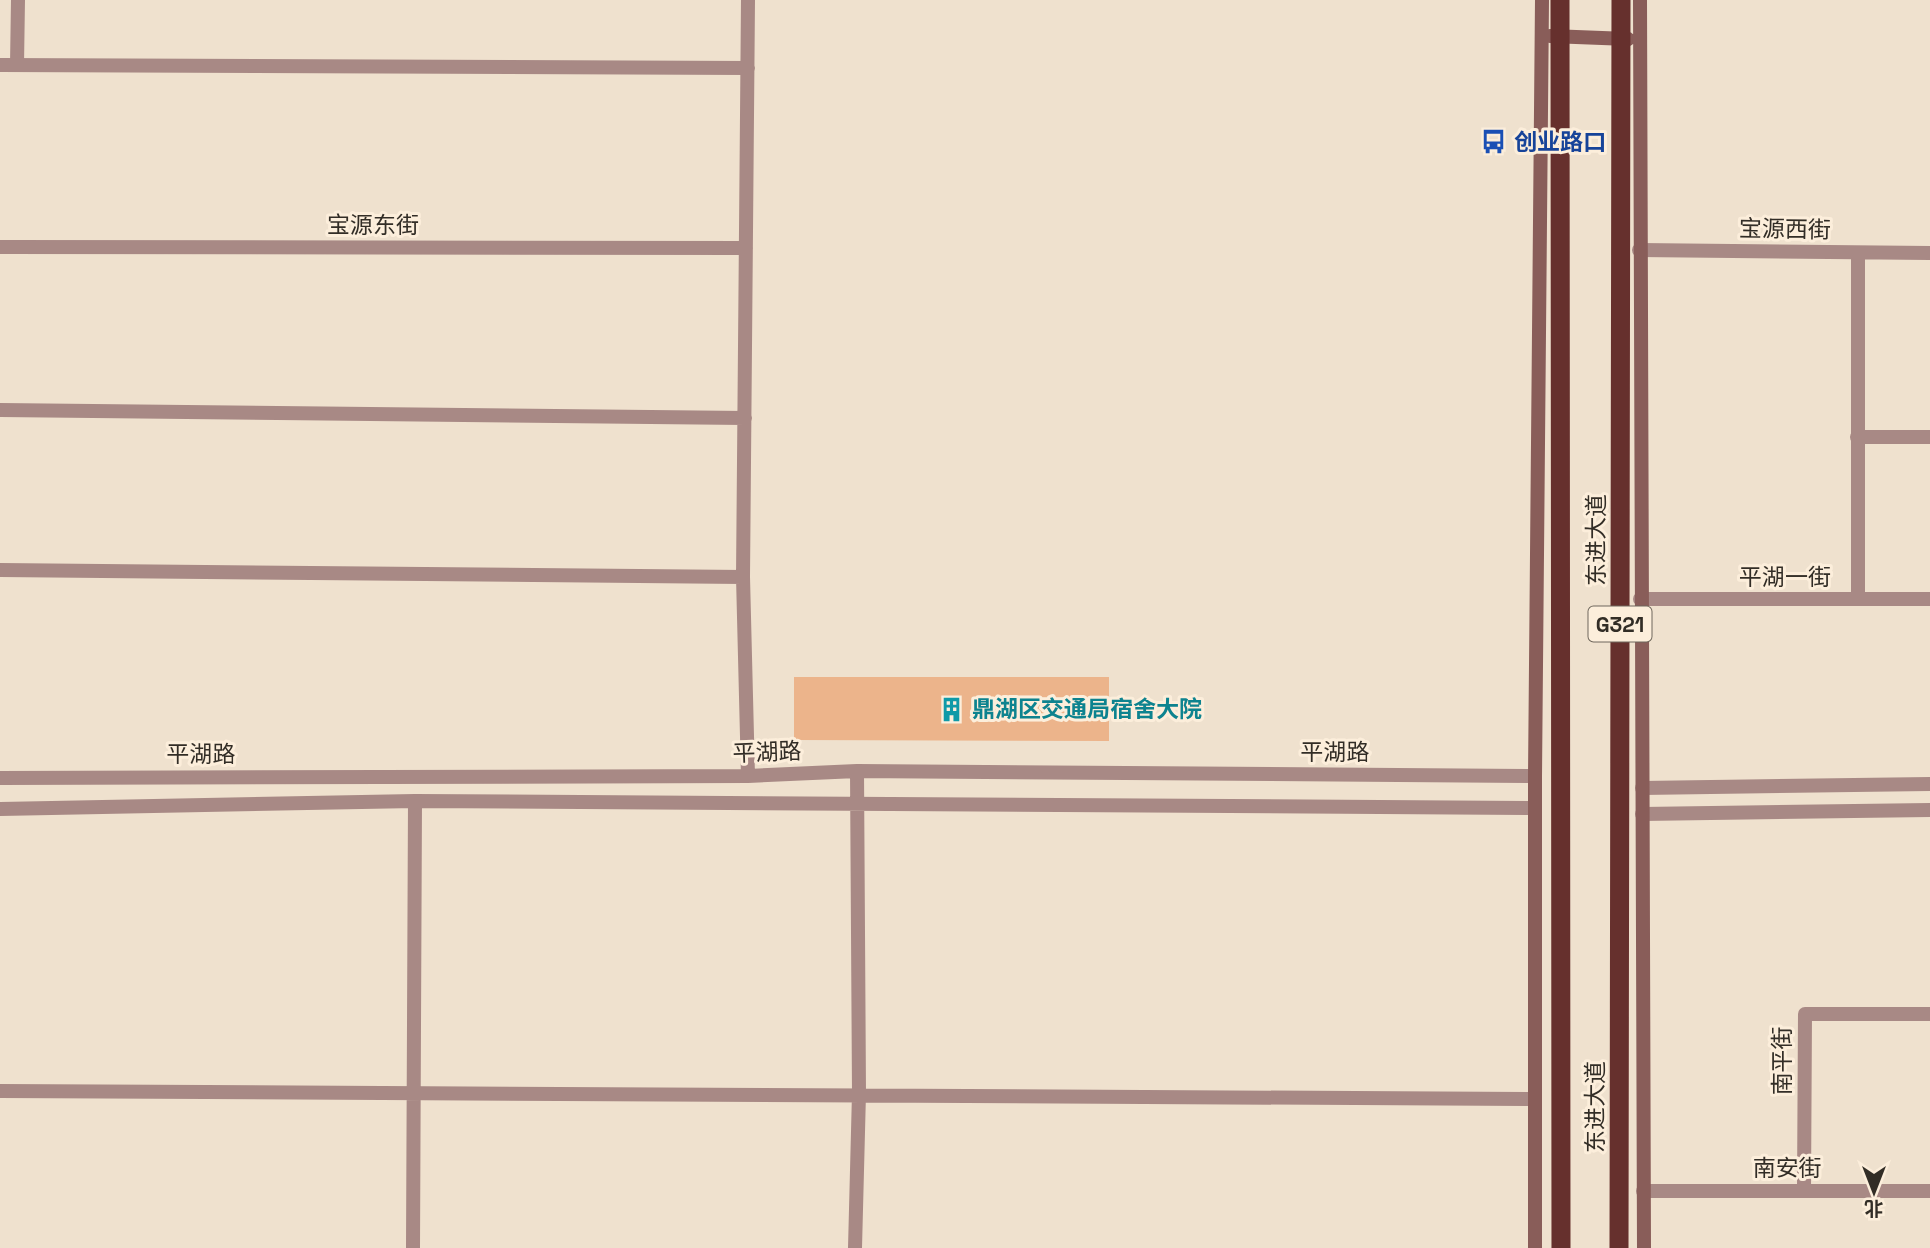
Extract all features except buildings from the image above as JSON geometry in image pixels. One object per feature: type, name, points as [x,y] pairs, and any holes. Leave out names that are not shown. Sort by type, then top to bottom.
[{"type":"highway","name":"东进大道","points":[[1560,0],[1561,1248]]},
{"type":"highway","name":"东进大道","points":[[1619,1248],[1621,0]]},
{"type":"main road","points":[[1535,1248],[1535,776],[1542,0]]},
{"type":"main road","points":[[1640,0],[1644,1248]]},
{"type":"main road","points":[[1542,36],[1640,40]]},
{"type":"street","points":[[17,65],[18,0]]},
{"type":"street","points":[[748,0],[743,577],[748,776]]},
{"type":"street","points":[[0,65],[748,68]]},
{"type":"street","name":"宝源东街","points":[[0,247],[746,248]]},
{"type":"street","name":"宝源西街","points":[[1639,250],[1930,253]]},
{"type":"street","points":[[1858,253],[1858,600]]},
{"type":"street","points":[[0,410],[745,418]]},
{"type":"street","points":[[1857,437],[1930,437]]},
{"type":"street","points":[[0,570],[743,577]]},
{"type":"street","name":"平湖一街","points":[[1640,600],[1930,600]]},
{"type":"street","points":[[855,1248],[859,1093],[857,771]]},
{"type":"street","name":"平湖路","points":[[0,778],[748,776],[857,771],[1535,776]]},
{"type":"street","points":[[1642,788],[1930,784]]},
{"type":"street","points":[[412,1248],[415,801]]},
{"type":"street","points":[[0,809],[415,801],[1535,808]]},
{"type":"street","points":[[1642,814],[1930,810]]},
{"type":"street","name":"南平街","points":[[1804,1191],[1805,1014],[1930,1014]]},
{"type":"street","points":[[0,1091],[859,1093],[1535,1099]]},
{"type":"street","name":"南安街","points":[[1643,1191],[1930,1191]]},
{"type":"place","name":"创业路口","points":[[1494,142]]},
{"type":"place","name":"鼎湖区交通局宿舍大院","points":[[952,709]]}]
